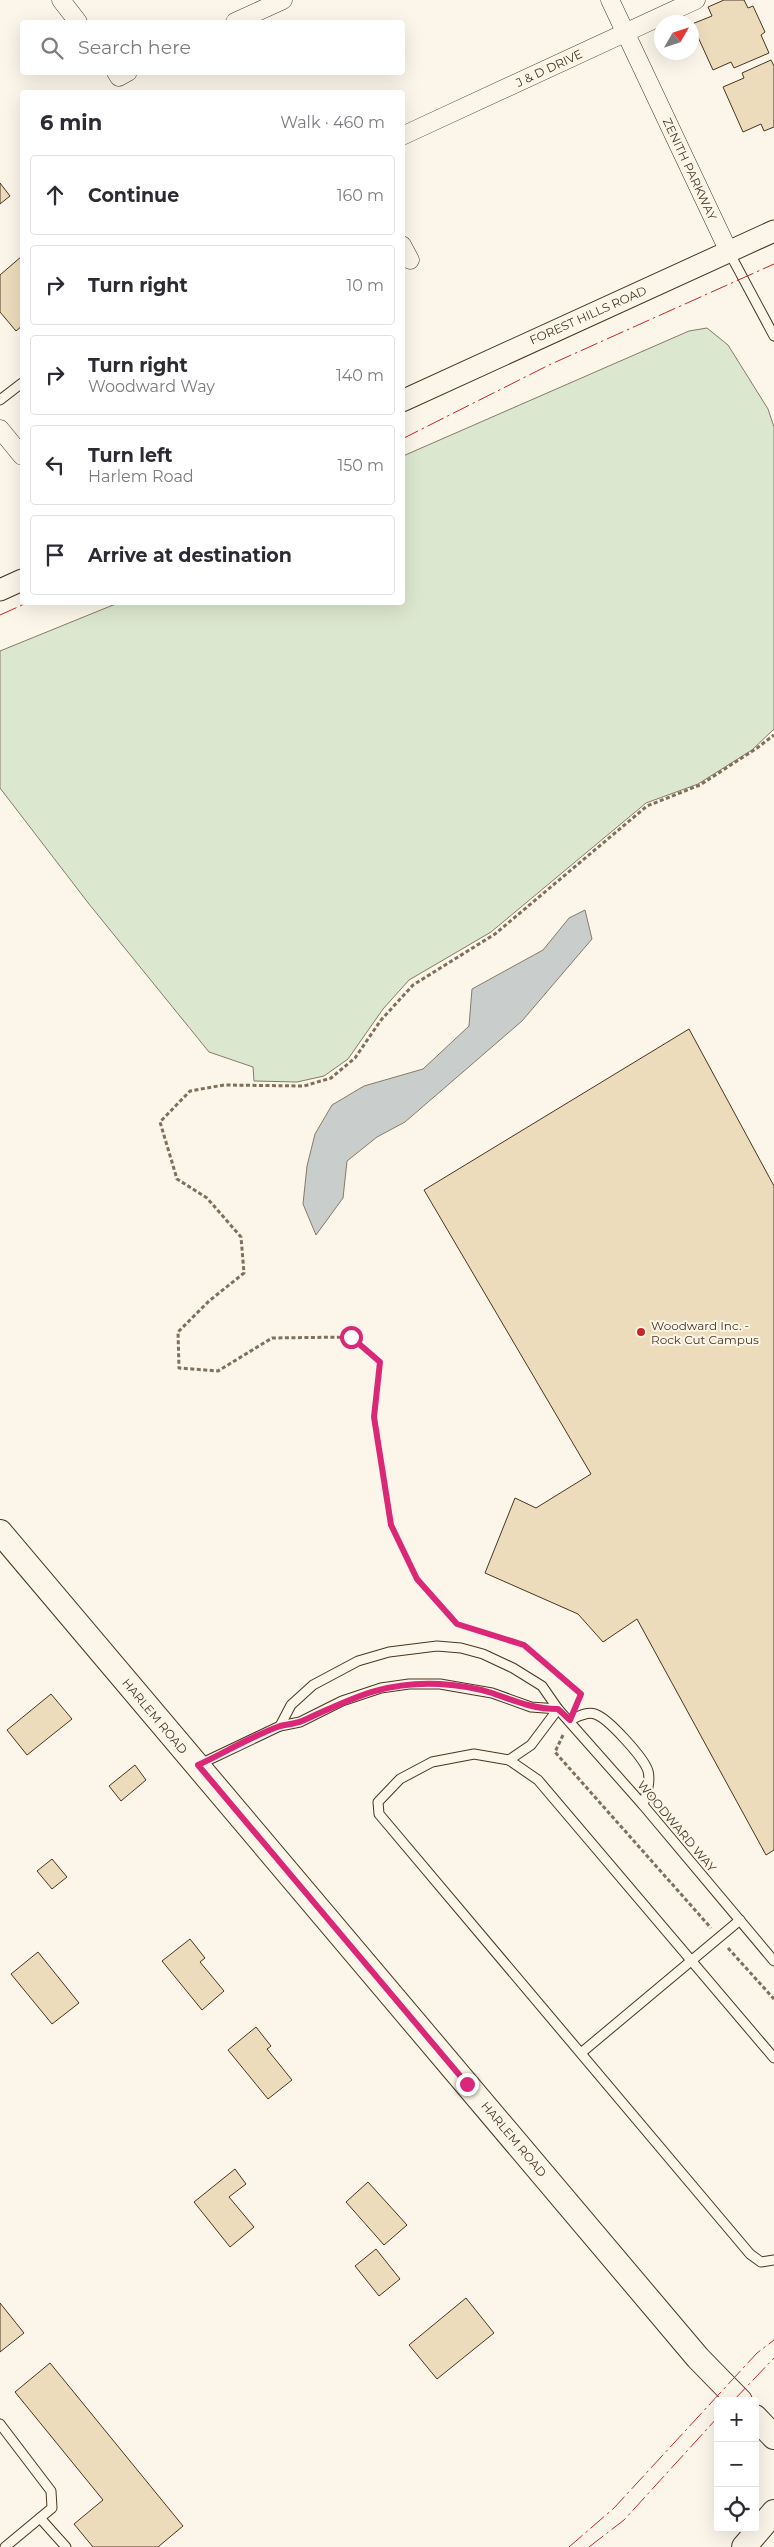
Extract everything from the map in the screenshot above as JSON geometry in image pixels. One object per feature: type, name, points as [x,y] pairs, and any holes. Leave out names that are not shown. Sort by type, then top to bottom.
[{"type":"main road","name":"HARLEM ROAD","points":[[0,1532],[698,2358]]},
{"type":"main road","points":[[698,2358],[720,2397]]},
{"type":"main road","points":[[698,2358],[737,2397]]},
{"type":"main road","points":[[759,2407],[774,2413]]},
{"type":"main road","points":[[759,2421],[774,2437]]},
{"type":"main road","points":[[744,2547],[774,2512]]},
{"type":"main road","points":[[738,2547],[744,2532]]},
{"type":"street","points":[[61,0],[76,20]]},
{"type":"street","points":[[239,20],[282,0]]},
{"type":"street","name":"ZENITH PARKWAY","points":[[610,0],[729,252]]},
{"type":"street","name":"J & D DRIVE","points":[[405,135],[696,0]]},
{"type":"street","name":"FOREST HILLS ROAD","points":[[405,400],[774,231]]},
{"type":"street","points":[[0,429],[20,454]]},
{"type":"street","points":[[0,590],[20,581]]},
{"type":"lane","name":"ZENITH PARKWAY","points":[[729,252],[774,336]]},
{"type":"lane","points":[[0,400],[20,385]]},
{"type":"lane","name":"WOODWARD WAY","points":[[280,1726],[291,1705],[313,1685],[358,1660],[414,1647],[461,1648],[483,1654],[512,1668],[542,1686],[558,1709],[570,1720],[774,1961]]},
{"type":"lane","points":[[198,1765],[280,1726],[300,1722],[362,1694],[409,1684],[440,1684],[467,1688],[492,1693],[531,1707],[558,1709]]},
{"type":"lane","points":[[509,1760],[530,1745],[558,1709]]},
{"type":"lane","points":[[570,1720],[584,1714],[594,1713],[605,1719],[641,1759],[648,1771],[648,1788],[643,1806]]},
{"type":"lane","points":[[774,2058],[538,1780],[509,1760],[474,1754],[432,1762],[400,1779],[378,1802],[379,1814],[750,2254],[761,2262],[774,2260]]},
{"type":"lane","points":[[581,2053],[740,1920]]},
{"type":"lane","points":[[0,2424],[51,2490],[52,2508],[5,2547]]},
{"type":"lane","points":[[40,2518],[66,2547]]},
{"type":"path","points":[[774,735],[700,785],[647,806],[495,934],[413,984],[381,1020],[355,1058],[331,1078],[304,1086],[224,1085],[190,1091],[160,1122],[177,1179],[207,1198],[242,1237],[244,1273],[209,1301],[178,1332],[179,1368],[218,1371],[272,1338],[351,1337],[380,1362],[374,1417],[391,1525],[417,1579],[457,1624],[524,1645],[581,1694],[555,1752],[774,2000]]},
{"type":"green space","points":[[707,328],[728,345],[768,409],[774,427],[774,729],[752,750],[698,784],[646,803],[491,932],[409,980],[383,1009],[348,1059],[324,1076],[297,1082],[254,1081],[253,1067],[209,1052],[89,904],[0,788],[0,651],[113,605],[405,605],[405,455],[689,331]]},
{"type":"shaded area","points":[[585,910],[592,939],[522,1021],[405,1122],[377,1137],[347,1161],[343,1198],[316,1235],[303,1204],[307,1166],[315,1134],[332,1105],[364,1086],[423,1069],[469,1026],[472,989],[543,950],[569,918]]},
{"type":"building","points":[[724,0],[744,0],[748,8],[753,6],[765,32],[761,35],[769,53],[734,68],[731,62],[713,70],[699,39],[699,21],[712,16],[708,7]]},
{"type":"building","points":[[771,60],[774,66],[774,127],[764,131],[761,124],[743,132],[723,87],[744,78],[742,73]]},
{"type":"building","points":[[0,183],[10,196],[0,204]]},
{"type":"building","points":[[20,258],[20,328],[16,331],[0,312],[0,275]]},
{"type":"building","name":"Woodward Inc. - Rock Cut Campus","points":[[689,1029],[774,1186],[774,1850],[766,1855],[637,1619],[603,1642],[578,1614],[485,1573],[515,1498],[536,1508],[591,1474],[424,1190]]},
{"type":"building","points":[[51,1694],[72,1719],[27,1755],[7,1730]]},
{"type":"building","points":[[135,1765],[146,1780],[121,1801],[109,1786]]},
{"type":"building","points":[[52,1859],[67,1877],[52,1889],[37,1871]]},
{"type":"building","points":[[190,1939],[205,1958],[200,1962],[224,1991],[202,2010],[162,1961]]},
{"type":"building","points":[[38,1952],[79,2003],[52,2024],[11,1974]]},
{"type":"building","points":[[256,2027],[271,2046],[267,2049],[292,2080],[268,2099],[228,2050]]},
{"type":"building","points":[[235,2169],[246,2184],[229,2197],[254,2227],[230,2247],[194,2202]]},
{"type":"building","points":[[368,2182],[407,2225],[384,2245],[346,2202]]},
{"type":"building","points":[[376,2249],[400,2279],[379,2296],[355,2266]]},
{"type":"building","points":[[466,2298],[494,2333],[437,2379],[409,2345]]},
{"type":"building","points":[[0,2303],[24,2333],[0,2352]]},
{"type":"building","points":[[50,2363],[183,2526],[158,2547],[93,2547],[74,2524],[103,2500],[15,2392]]},
{"type":"power","points":[[405,437],[549,365],[774,264]]},
{"type":"power","points":[[0,615],[22,605]]},
{"type":"power","points":[[569,2547],[614,2508],[757,2353],[774,2340]]},
{"type":"power","points":[[737,2397],[774,2358]]},
{"type":"power","points":[[589,2547],[624,2520],[714,2421]]},
{"type":"place","name":"Woodward Inc. - Rock Cut Campus","points":[[641,1332]]},
{"type":"route","points":[[351,1337],[380,1362],[374,1417],[391,1525],[417,1579],[457,1624],[524,1645],[581,1694],[570,1720],[558,1709],[531,1707],[492,1693],[467,1688],[440,1684],[409,1684],[382,1688],[342,1701],[300,1722],[280,1726],[198,1765],[467,2084]]}]
